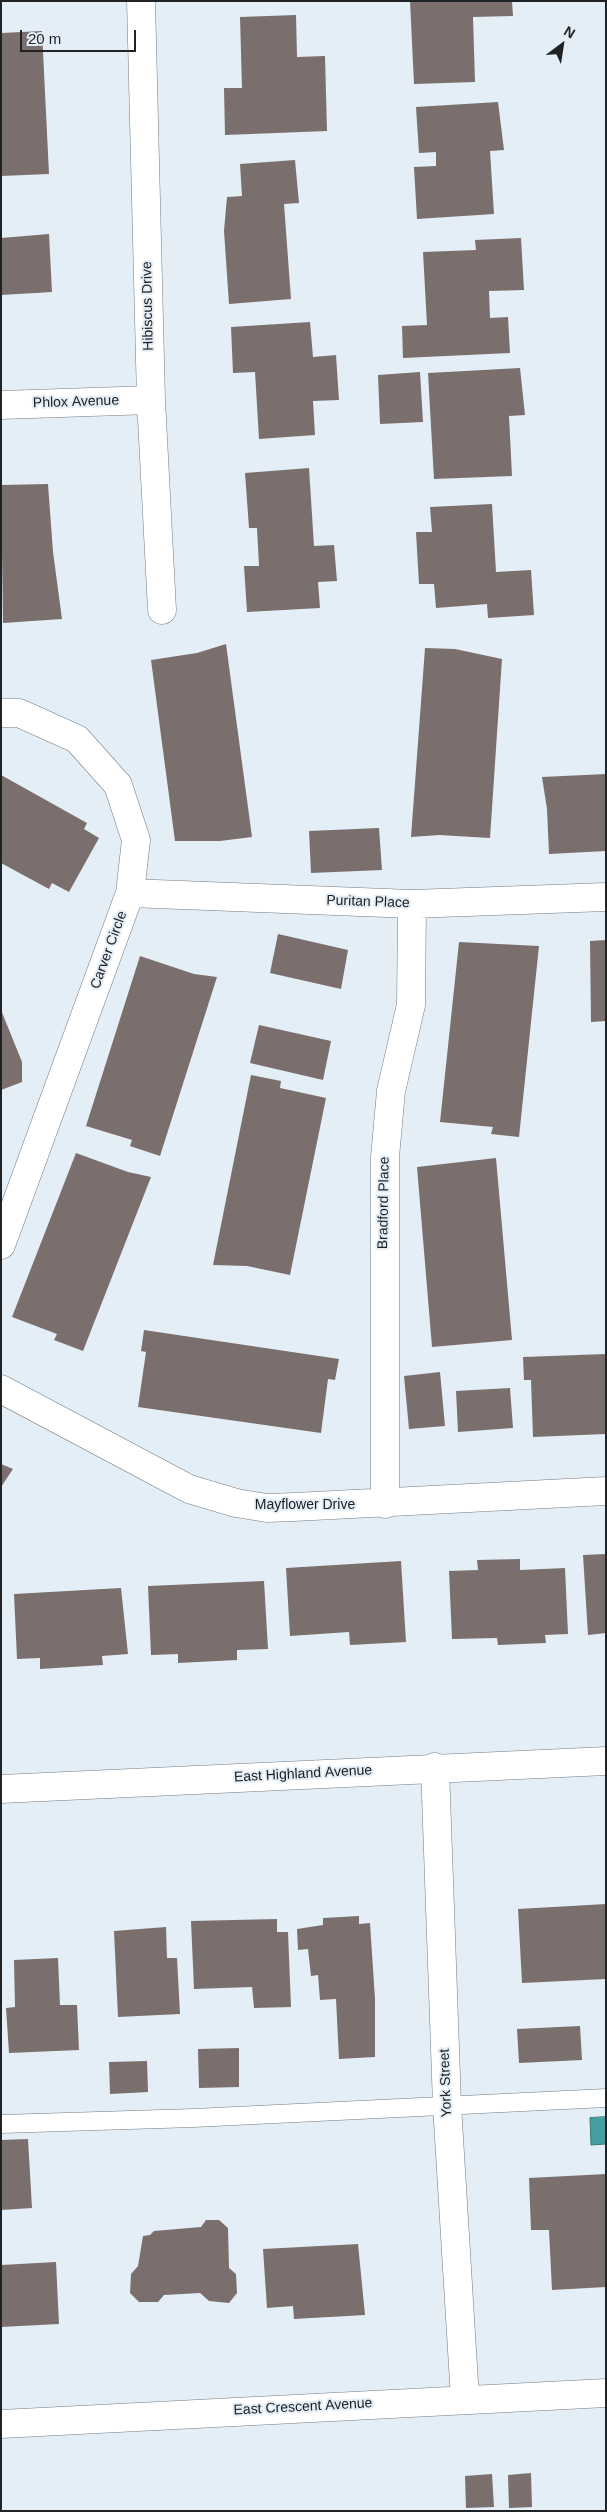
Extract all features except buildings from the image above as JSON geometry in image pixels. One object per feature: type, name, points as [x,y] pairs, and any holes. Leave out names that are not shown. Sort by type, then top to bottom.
[{"type":"street","name":"Hibiscus Drive","points":[[141,1],[151,400],[162,610]]},
{"type":"street","name":"Phlox Avenue","points":[[1,405],[151,400]]},
{"type":"street","name":"Carver Circle","points":[[1,713],[19,713],[76,739],[118,785],[136,840],[130,893],[2,1240]]},
{"type":"street","name":"Puritan Place","points":[[130,893],[412,904],[606,898]]},
{"type":"street","name":"Bradford Place","points":[[385,1504],[385,1157],[391,1091],[411,1005],[412,904]]},
{"type":"street","name":"Mayflower Drive","points":[[1,1388],[189,1489],[209,1496],[267,1508],[385,1504],[606,1491]]},
{"type":"street","name":"East Highland Avenue","points":[[1,1789],[435,1767],[606,1761]]},
{"type":"street","name":"York Street","points":[[435,1767],[447,2104],[465,2399]]},
{"type":"street","name":"East Crescent Avenue","points":[[1,2424],[606,2393]]},
{"type":"lane","points":[[1,2124],[194,2118],[447,2104],[606,2098]]},
{"type":"water","points":[[606,2117],[606,2144],[591,2145],[590,2118]]}]
